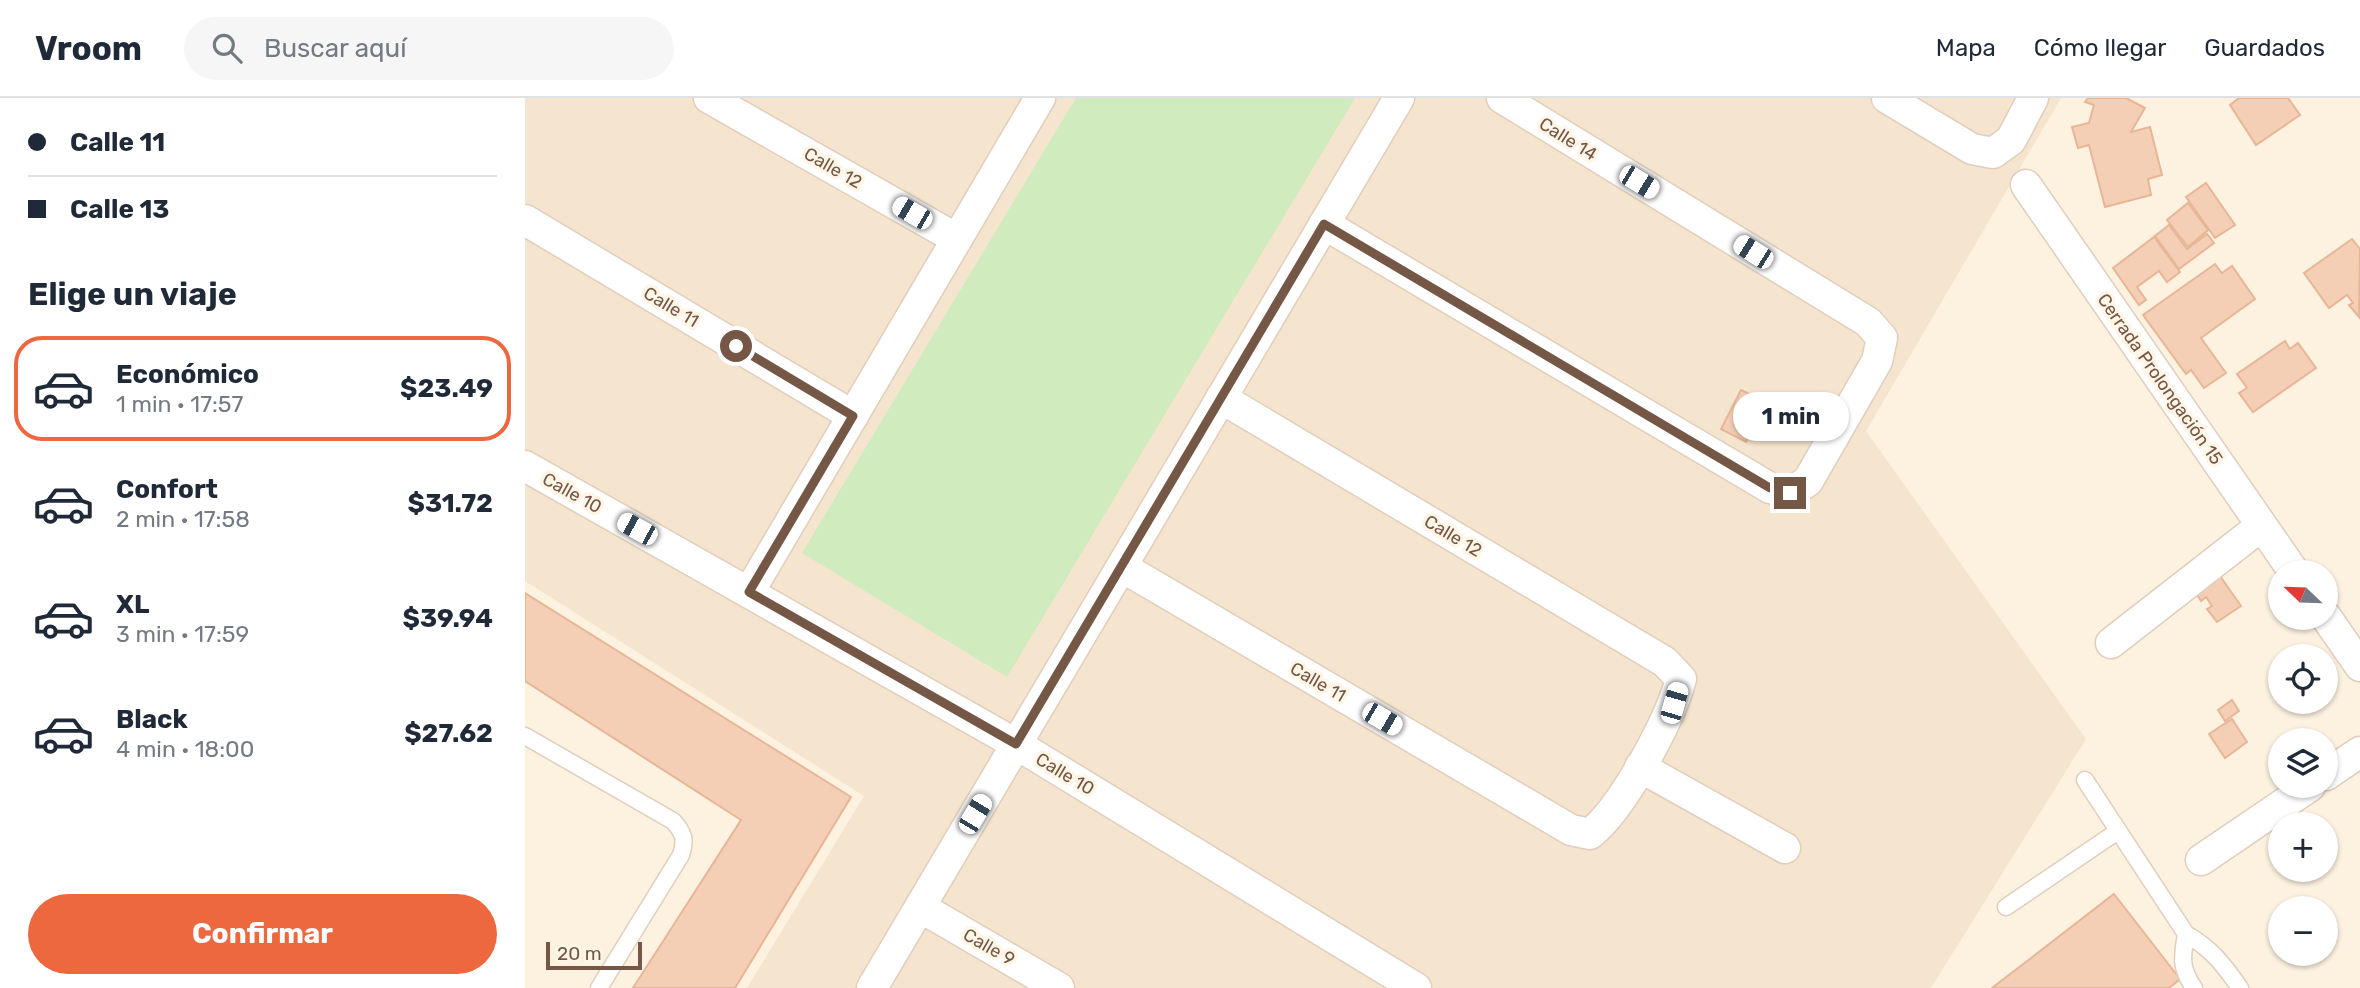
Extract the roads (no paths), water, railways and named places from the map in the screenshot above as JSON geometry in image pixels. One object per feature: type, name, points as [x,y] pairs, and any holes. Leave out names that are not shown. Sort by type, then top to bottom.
[{"type":"street","name":"Calle 12","points":[[709,98],[957,239]]},
{"type":"street","points":[[749,592],[1040,98]]},
{"type":"street","points":[[871,988],[1399,98]]},
{"type":"street","name":"Calle 14","points":[[1324,224],[1770,488],[1790,493],[1808,481],[1877,361],[1882,338],[1868,322],[1502,98]]},
{"type":"street","points":[[1887,98],[1972,149],[1993,153],[2011,140],[2033,98]]},
{"type":"street","name":"Cerrada Prolongación 15","points":[[2026,185],[2285,560]]},
{"type":"street","name":"Calle 11","points":[[525,220],[853,416]]},
{"type":"street","name":"Calle 12","points":[[1221,398],[1665,662],[1681,679],[1674,703],[1640,767]]},
{"type":"street","name":"Calle 10","points":[[525,466],[1016,744],[1416,988]]},
{"type":"street","points":[[2111,643],[2261,526]]},
{"type":"street","name":"Calle 11","points":[[1122,566],[1571,831],[1590,834],[1604,823],[1640,767]]},
{"type":"street","points":[[2335,630],[2360,666]]},
{"type":"street","points":[[2338,767],[2360,752]]},
{"type":"street","points":[[1640,767],[1785,848]]},
{"type":"street","points":[[2201,860],[2292,798]]},
{"type":"street","name":"Calle 9","points":[[920,907],[1059,988]]},
{"type":"lane","points":[[525,736],[673,821],[682,831],[685,843],[681,855],[599,988]]},
{"type":"lane","points":[[2085,780],[2186,934],[2218,956],[2241,988]]},
{"type":"lane","points":[[2006,907],[2118,831]]},
{"type":"lane","points":[[2186,934],[2181,959],[2187,978],[2194,988]]}]
